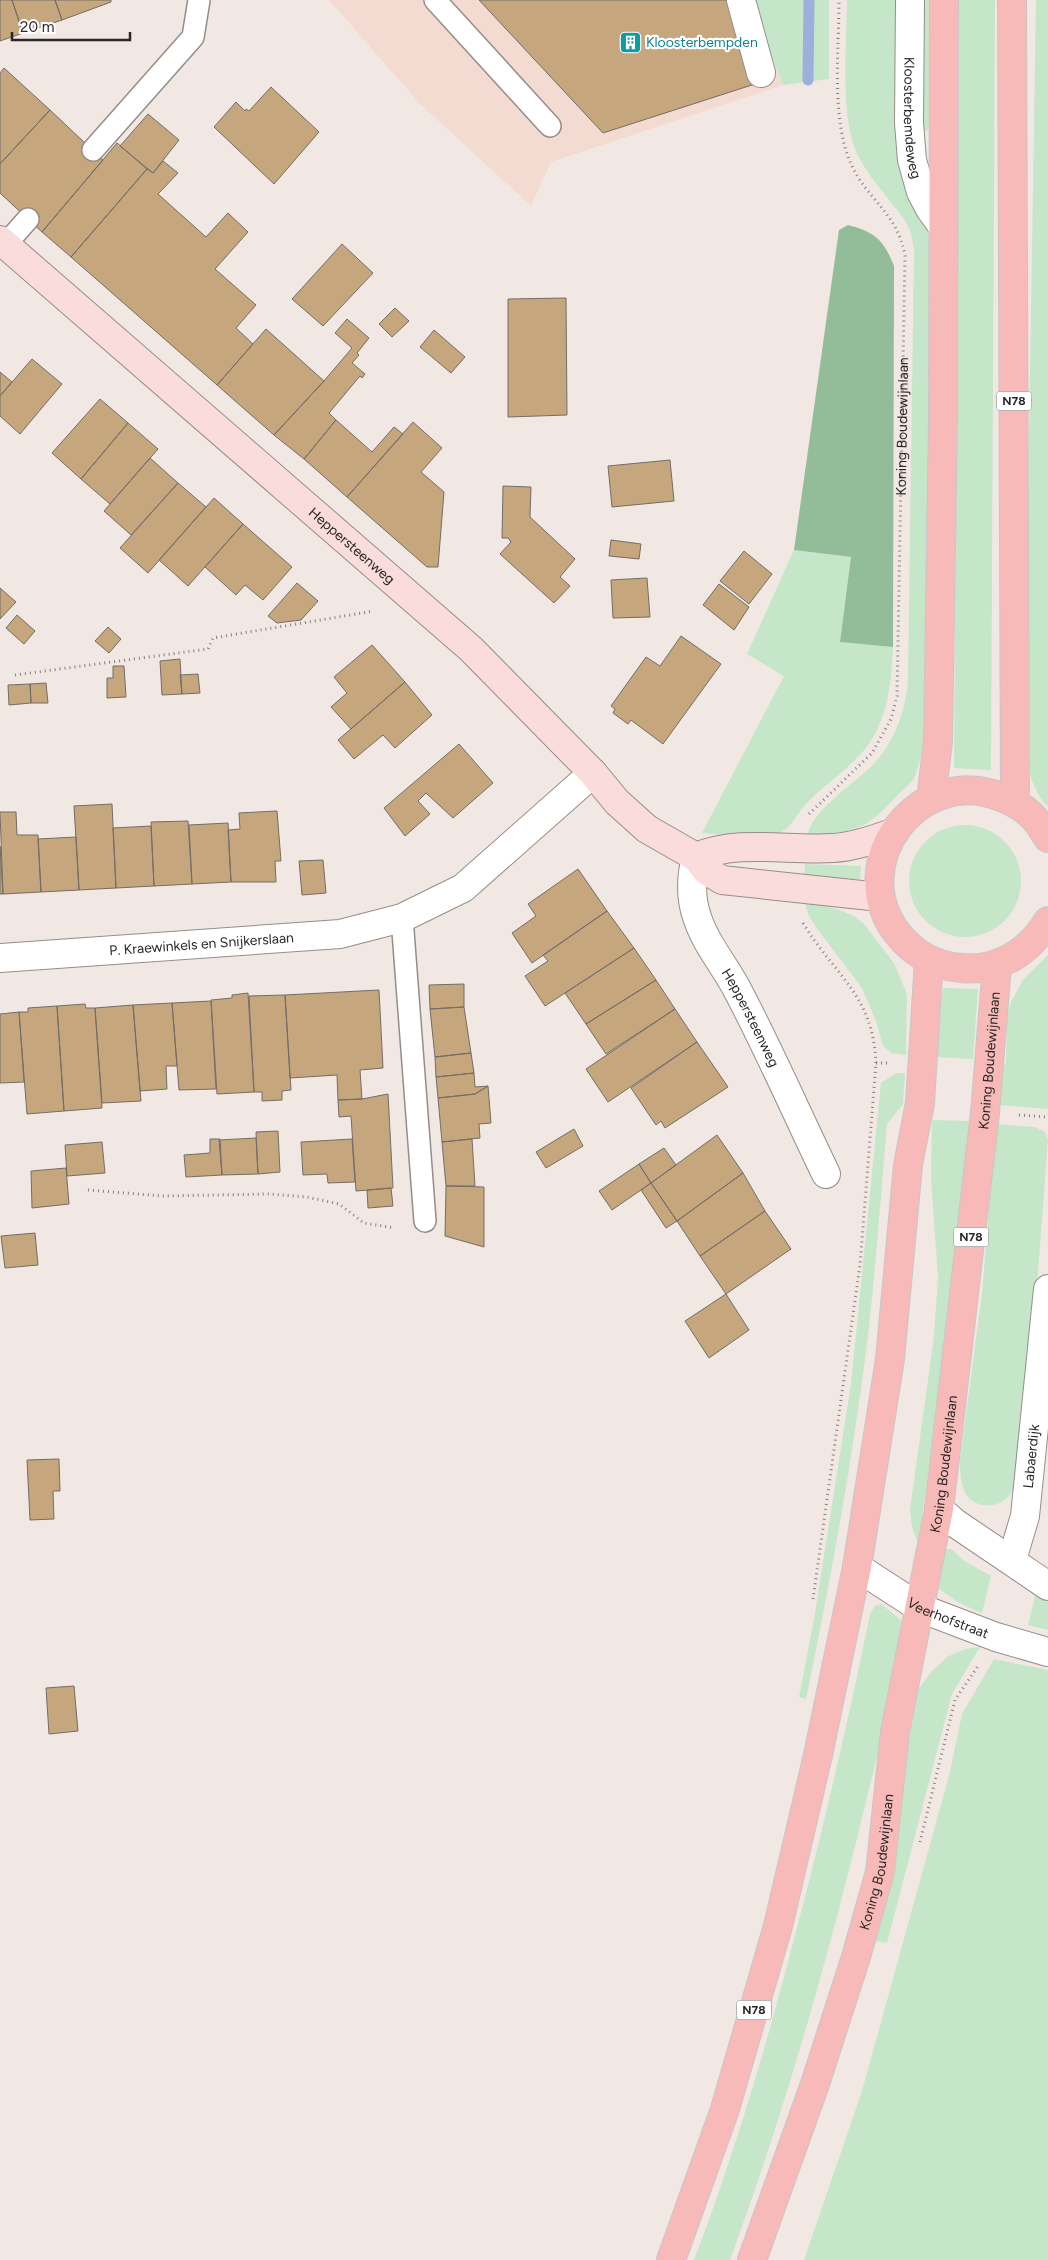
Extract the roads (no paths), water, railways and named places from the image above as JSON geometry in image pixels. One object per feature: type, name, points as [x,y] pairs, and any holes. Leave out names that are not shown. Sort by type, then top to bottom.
[{"type":"main road","points":[[931,799],[938,742],[943,417],[944,0]]},
{"type":"main road","name":"N78","points":[[1012,0],[1015,803]]},
{"type":"main road","points":[[1048,838],[1035,819],[1015,803],[988,792],[959,791],[931,799],[909,813],[892,833],[883,853],[879,875],[880,897],[890,923],[906,945],[929,960],[951,968],[974,970],[997,965],[1020,954],[1038,936],[1048,921]]},
{"type":"main road","name":"N78","points":[[671,2260],[726,2109],[778,1926],[818,1755],[857,1567],[890,1359],[908,1166],[920,1104],[929,960]]},
{"type":"main road","name":"Koning Boudewijnlaan","points":[[752,2260],[815,2084],[856,1957],[880,1872],[895,1732],[939,1509],[986,1113],[997,965]]},
{"type":"street","points":[[741,0],[762,73]]},
{"type":"street","name":"Kloosterbemdeweg","points":[[910,0],[909,123],[912,160],[921,192],[943,227]]},
{"type":"street","name":"Heppersteenweg","points":[[3,242],[471,649],[593,773],[617,802],[647,829],[696,857],[714,876],[731,883],[880,897]]},
{"type":"street","name":"P. Kraewinkels en Snijkerslaan","points":[[0,958],[340,934],[402,918],[463,888],[593,773]]},
{"type":"street","points":[[696,857],[712,850],[733,847],[833,848],[862,844],[892,833]]},
{"type":"street","name":"Heppersteenweg","points":[[696,857],[693,870],[692,892],[696,915],[702,931],[738,991],[826,1174]]},
{"type":"street","name":"Labaerdijk","points":[[1012,1560],[1025,1516],[1048,1289]]},
{"type":"street","points":[[939,1509],[955,1523],[1048,1586]]},
{"type":"street","name":"Veerhofstraat","points":[[857,1567],[920,1608],[996,1637],[1048,1652]]},
{"type":"lane","points":[[92,150],[193,37],[200,0]]},
{"type":"lane","points":[[435,0],[550,126]]},
{"type":"lane","points":[[3,242],[28,220]]},
{"type":"lane","points":[[402,918],[425,1220]]},
{"type":"waterway","points":[[808,80],[809,0]]},
{"type":"place","name":"Kloosterbempden","points":[[630,42]]}]
